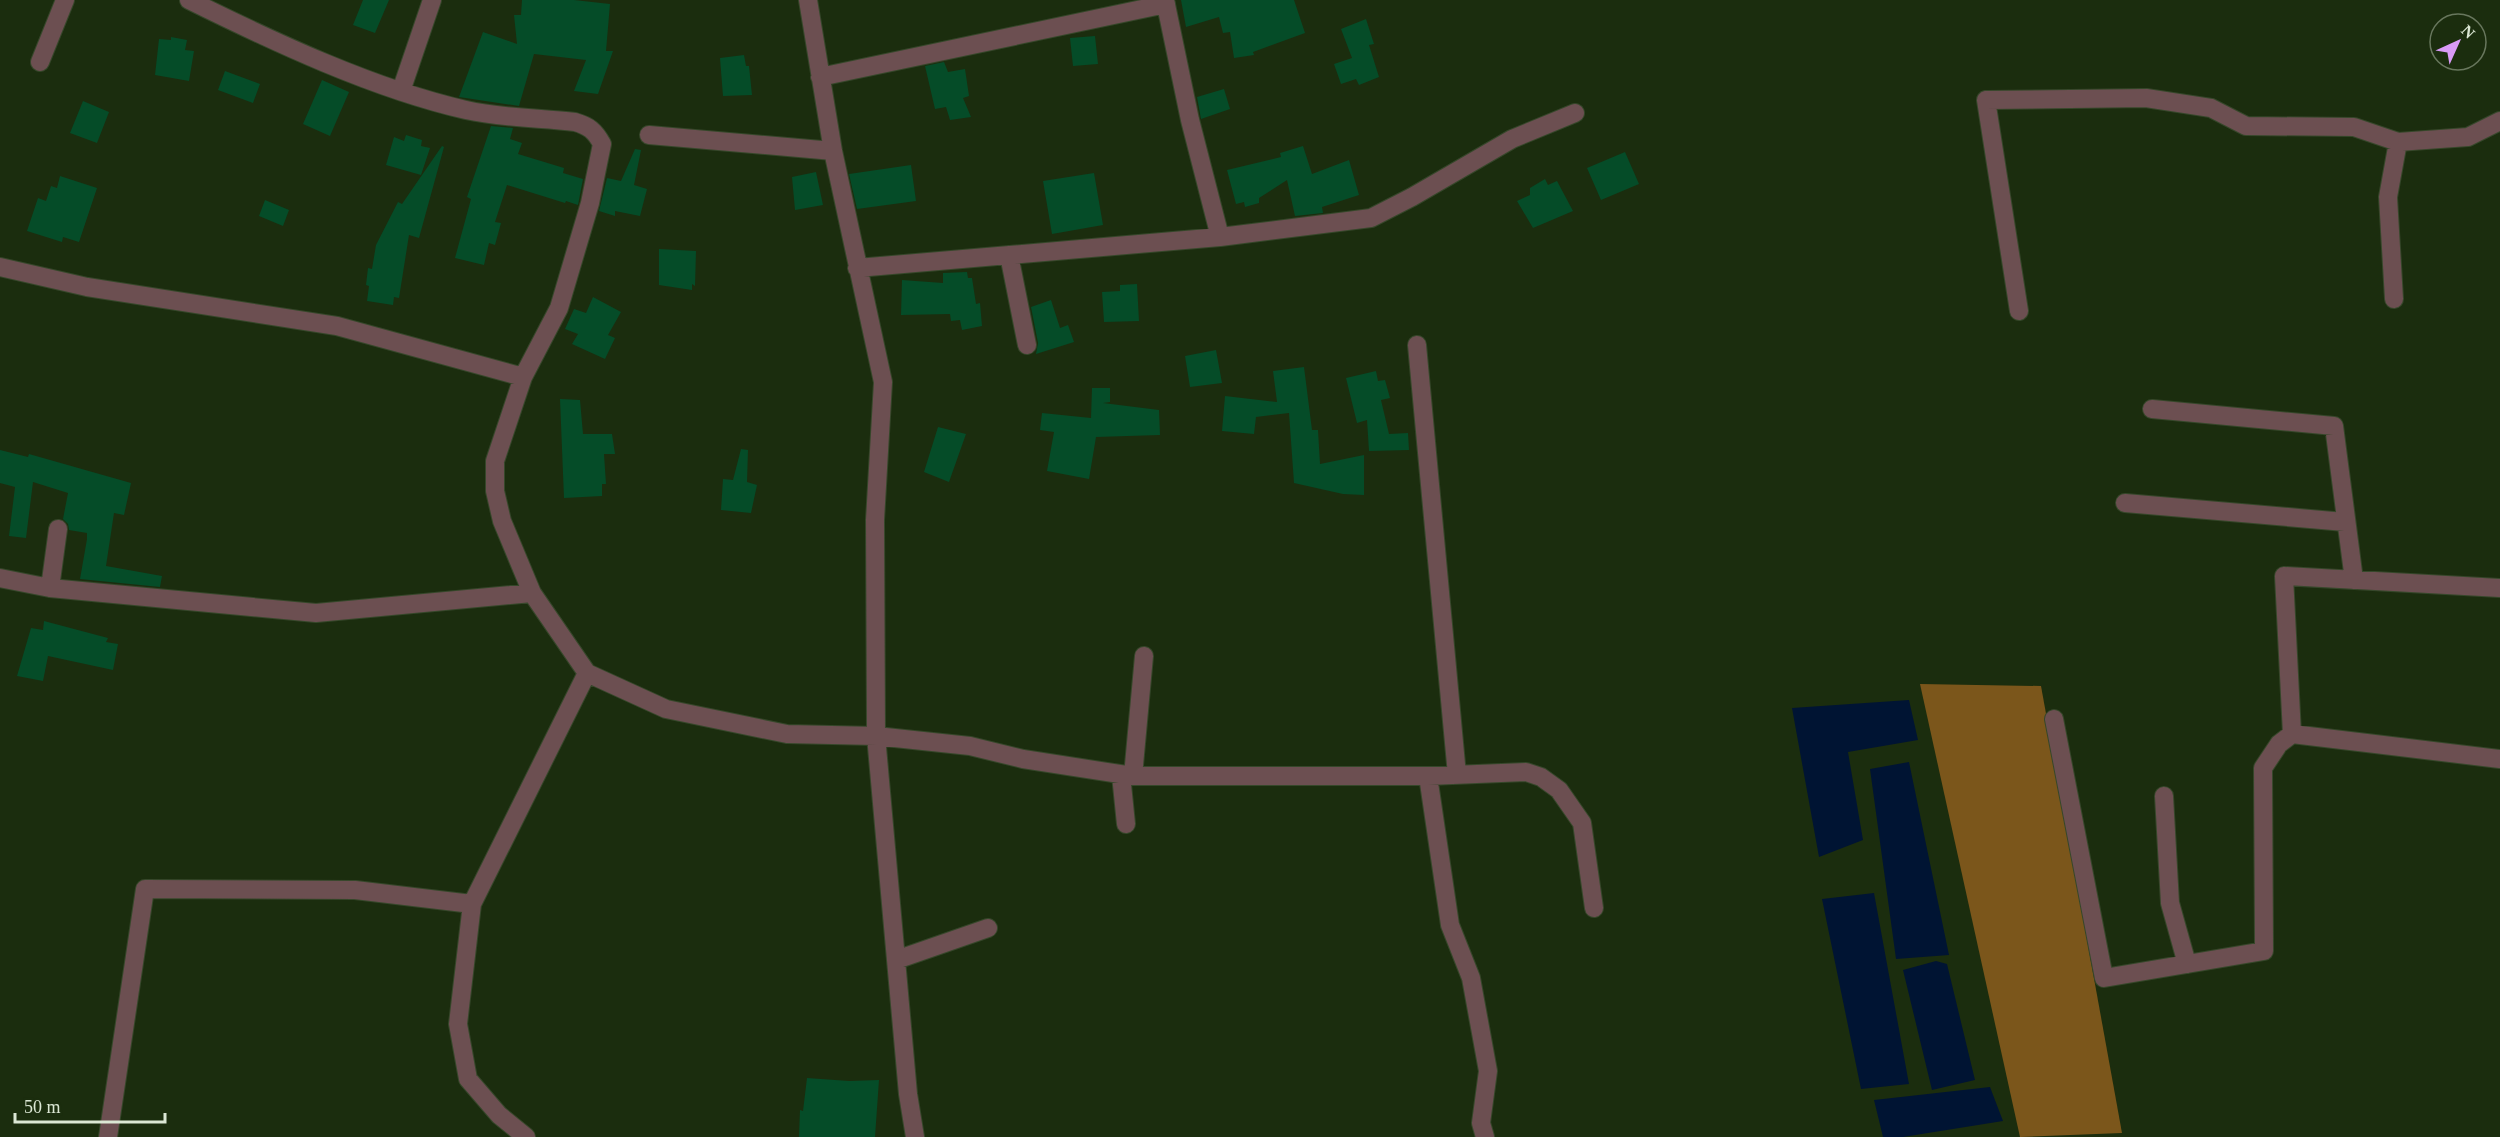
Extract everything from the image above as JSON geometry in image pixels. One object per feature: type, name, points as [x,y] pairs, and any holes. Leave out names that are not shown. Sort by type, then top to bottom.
[{"type":"street","points":[[40,62],[65,0]]},
{"type":"street","points":[[189,0],[259,34],[401,91],[467,111],[575,122],[588,126],[603,144],[590,203],[559,308],[523,377],[495,461],[495,491],[502,521],[532,593],[587,673],[666,709],[787,734],[876,736],[970,746],[1023,759],[1127,776],[1428,776],[1526,772],[1541,777],[1559,790],[1582,824],[1594,908]]},
{"type":"street","points":[[401,91],[432,0]]},
{"type":"street","points":[[808,0],[833,152],[883,382],[875,520],[876,736],[908,1094],[915,1137]]},
{"type":"street","points":[[820,77],[1166,2],[1190,120],[1220,237]]},
{"type":"street","points":[[2019,311],[1986,100],[2146,98],[2211,108],[2246,126],[2354,127],[2398,142],[2468,137],[2500,121]]},
{"type":"street","points":[[857,268],[1220,237],[1371,218],[1412,198],[1512,139],[1575,113]]},
{"type":"street","points":[[649,135],[833,152]]},
{"type":"street","points":[[2394,299],[2388,196],[2398,142]]},
{"type":"street","points":[[1009,255],[1027,345]]},
{"type":"street","points":[[0,267],[87,287],[337,326],[523,377]]},
{"type":"street","points":[[1417,345],[1457,775]]},
{"type":"street","points":[[2152,409],[2334,426],[2354,579]]},
{"type":"street","points":[[2125,503],[2345,522]]},
{"type":"street","points":[[50,588],[58,529]]},
{"type":"street","points":[[2292,734],[2284,576],[2500,588]]},
{"type":"street","points":[[0,578],[50,588],[316,614],[532,593]]},
{"type":"street","points":[[1126,824],[1127,776],[1144,656]]},
{"type":"street","points":[[526,1137],[499,1115],[468,1078],[458,1024],[472,904],[587,673]]},
{"type":"street","points":[[2054,719],[2104,978],[2264,951],[2264,768],[2279,744],[2292,734],[2500,759]]},
{"type":"street","points":[[1428,776],[1450,925],[1471,978],[1488,1071],[1481,1123],[1485,1137]]},
{"type":"street","points":[[2164,796],[2170,903],[2187,964]]},
{"type":"street","points":[[108,1137],[145,889],[355,890],[472,904]]},
{"type":"street","points":[[896,960],[988,928]]},
{"type":"shaded area","points":[[1920,684],[2041,686],[2122,1133],[2020,1137]]},
{"type":"water","points":[[1909,700],[1918,740],[1848,752],[1863,840],[1819,857],[1792,708]]},
{"type":"water","points":[[1909,762],[1949,955],[1896,959],[1870,769]]},
{"type":"water","points":[[1874,893],[1909,1084],[1861,1089],[1822,899]]},
{"type":"water","points":[[1936,961],[1947,964],[1975,1080],[1932,1090],[1903,970]]},
{"type":"water","points":[[1990,1087],[2003,1121],[1903,1137],[1883,1137],[1874,1100]]},
{"type":"building","points":[[363,0],[389,0],[375,33],[353,25]]},
{"type":"building","points":[[522,0],[574,0],[610,4],[606,51],[613,51],[598,94],[574,91],[586,60],[534,54],[519,106],[459,97],[483,32],[517,44],[514,15],[521,15]]},
{"type":"building","points":[[1181,0],[1294,0],[1305,33],[1253,52],[1254,55],[1234,58],[1230,32],[1223,33],[1219,17],[1186,27]]},
{"type":"building","points":[[1366,19],[1374,44],[1369,45],[1379,77],[1359,85],[1356,79],[1341,84],[1334,64],[1352,58],[1341,29]]},
{"type":"building","points":[[1095,36],[1098,64],[1073,66],[1070,38]]},
{"type":"building","points":[[171,37],[187,40],[185,50],[194,51],[189,81],[155,75],[159,39],[171,40]]},
{"type":"building","points":[[744,55],[746,66],[749,66],[752,95],[723,96],[720,58]]},
{"type":"building","points":[[944,62],[948,72],[965,69],[969,96],[963,98],[971,117],[950,120],[946,107],[935,109],[925,66]]},
{"type":"building","points":[[225,71],[260,84],[253,103],[218,90]]},
{"type":"building","points":[[322,80],[349,92],[330,136],[303,124]]},
{"type":"building","points":[[1224,89],[1230,109],[1201,119],[1197,97]]},
{"type":"building","points":[[83,101],[109,112],[97,143],[70,133]]},
{"type":"building","points":[[491,126],[513,128],[510,139],[522,143],[518,154],[564,168],[563,173],[583,179],[578,205],[507,185],[495,222],[501,223],[495,245],[489,243],[484,265],[455,258],[471,199],[467,197]]},
{"type":"building","points":[[406,135],[422,140],[421,146],[430,148],[421,175],[386,165],[394,137],[404,141]]},
{"type":"building","points":[[442,146],[444,147],[419,238],[409,235],[399,298],[394,297],[393,305],[367,301],[368,268],[372,269],[376,245],[398,202],[402,204]]},
{"type":"building","points":[[1303,146],[1312,174],[1349,160],[1359,195],[1322,207],[1323,213],[1295,216],[1287,180],[1259,198],[1259,203],[1245,207],[1244,202],[1236,204],[1227,170],[1281,157],[1280,153]]},
{"type":"building","points":[[635,149],[641,150],[634,185],[647,189],[640,216],[615,211],[615,216],[599,211],[607,178],[621,181]]},
{"type":"building","points":[[1625,152],[1639,184],[1601,200],[1587,168]]},
{"type":"building","points":[[911,165],[916,201],[857,209],[849,174]]},
{"type":"building","points":[[816,172],[823,205],[795,210],[792,177]]},
{"type":"building","points":[[1094,173],[1103,225],[1052,234],[1043,181]]},
{"type":"building","points":[[60,176],[97,188],[79,242],[63,237],[62,242],[27,231],[38,198],[46,201],[51,186],[57,188]]},
{"type":"building","points":[[1545,179],[1548,185],[1557,181],[1573,211],[1533,228],[1517,201],[1530,195],[1530,188]]},
{"type":"building","points":[[265,200],[289,210],[283,226],[259,216]]},
{"type":"building","points":[[659,249],[696,251],[695,286],[692,284],[692,290],[659,285]]},
{"type":"building","points":[[967,272],[968,278],[972,278],[976,304],[980,303],[982,326],[962,330],[960,320],[951,321],[950,314],[901,315],[902,280],[943,283],[943,273]]},
{"type":"building","points":[[1137,284],[1139,321],[1104,322],[1102,292],[1120,291],[1120,285]]},
{"type":"building","points":[[593,297],[621,312],[608,335],[615,338],[605,359],[572,344],[578,334],[565,329],[574,309],[586,313]]},
{"type":"building","points":[[1051,300],[1060,328],[1068,325],[1074,342],[1036,354],[1038,343],[1031,307]]},
{"type":"building","points":[[1216,350],[1222,383],[1190,387],[1185,356]]},
{"type":"building","points":[[1304,367],[1312,430],[1318,430],[1320,464],[1364,455],[1364,495],[1343,494],[1294,483],[1289,413],[1256,417],[1254,434],[1222,431],[1225,396],[1277,402],[1273,371]]},
{"type":"building","points":[[1376,371],[1378,381],[1385,380],[1390,398],[1381,400],[1389,434],[1408,433],[1409,450],[1369,451],[1367,420],[1357,423],[1346,378]]},
{"type":"building","points":[[1092,388],[1110,388],[1110,402],[1103,403],[1159,410],[1160,435],[1096,437],[1089,479],[1047,471],[1054,432],[1040,430],[1042,413],[1091,418]]},
{"type":"building","points":[[560,399],[580,400],[583,434],[612,434],[615,454],[604,454],[606,484],[602,484],[602,496],[564,498]]},
{"type":"building","points":[[938,427],[966,434],[949,482],[924,472]]},
{"type":"building","points":[[741,449],[748,450],[747,482],[757,485],[751,513],[721,510],[723,479],[733,480]]},
{"type":"building","points":[[0,450],[28,457],[29,454],[131,483],[124,515],[114,513],[106,566],[162,576],[160,587],[80,579],[87,533],[69,530],[68,524],[63,519],[68,493],[33,482],[26,538],[9,536],[15,487],[0,483]]},
{"type":"building","points":[[44,621],[108,638],[106,642],[118,644],[113,670],[48,656],[43,681],[17,676],[31,628],[43,630]]},
{"type":"building","points":[[807,1078],[849,1081],[879,1080],[875,1137],[799,1137],[800,1110],[803,1111]]}]
